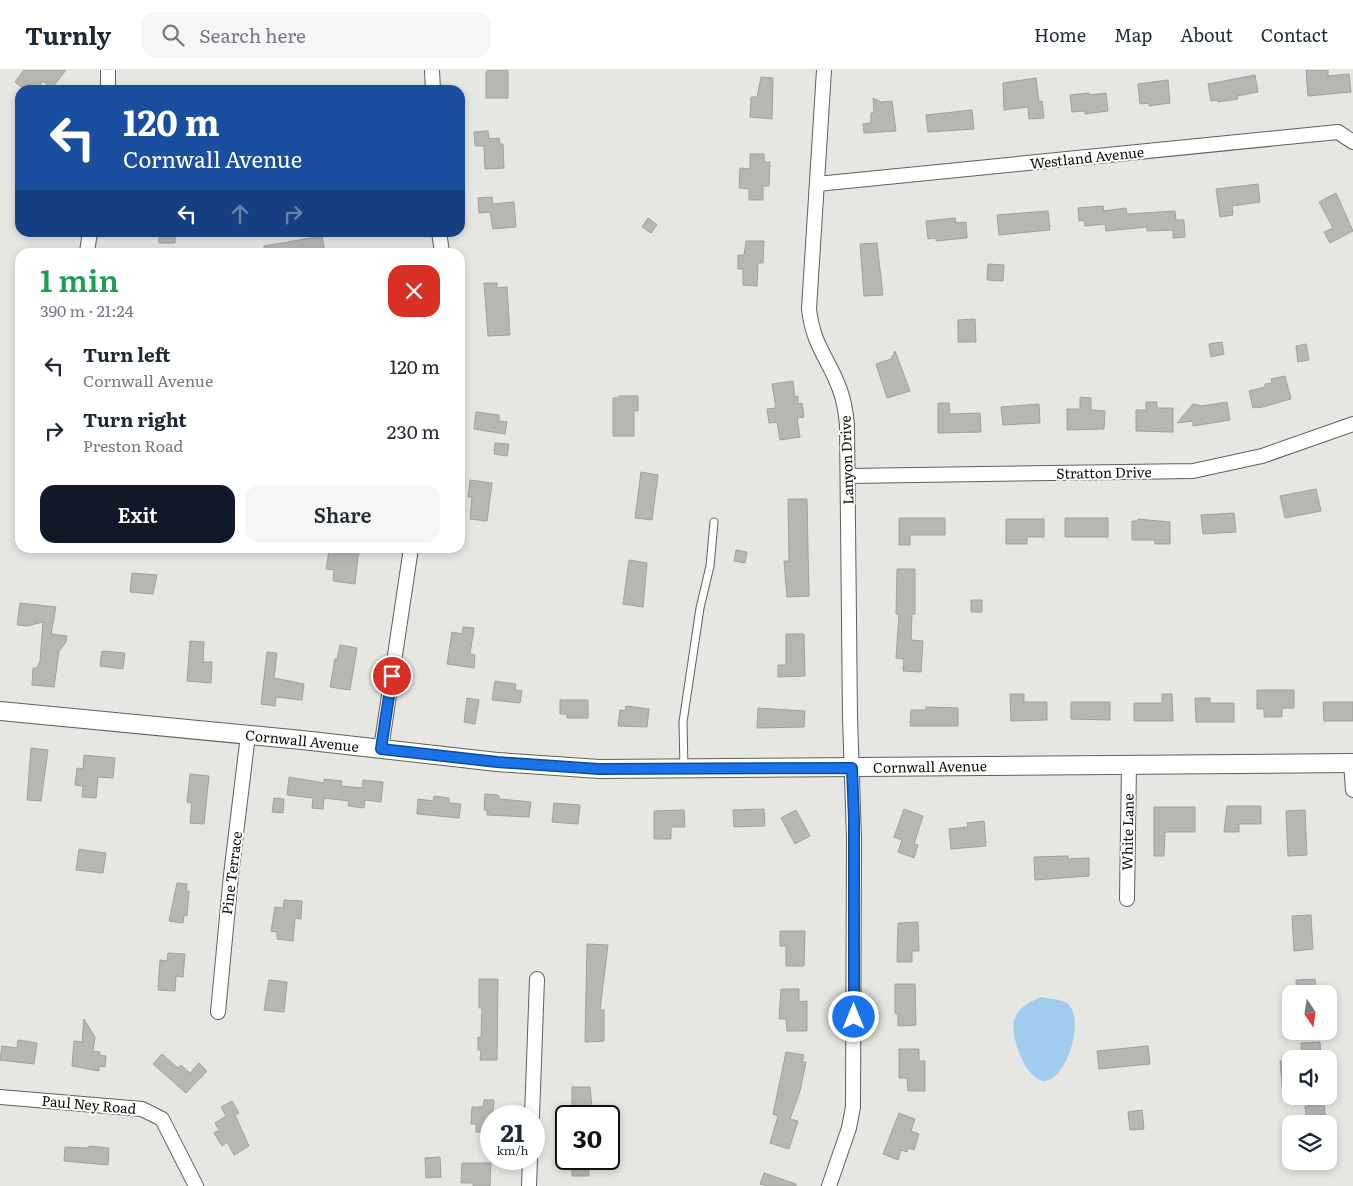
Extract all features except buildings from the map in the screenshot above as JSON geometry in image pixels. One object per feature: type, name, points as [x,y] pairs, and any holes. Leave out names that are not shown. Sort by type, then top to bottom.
[{"type":"street","points":[[108,70],[108,85]]},
{"type":"street","points":[[432,70],[433,85]]},
{"type":"street","name":"Lanyon Drive","points":[[824,70],[809,310],[816,344],[840,388],[845,406],[848,476],[854,838],[853,1099],[849,1128],[829,1186]]},
{"type":"street","name":"Westland Avenue","points":[[817,184],[1338,132],[1353,142]]},
{"type":"street","name":"Stratton Drive","points":[[848,476],[1193,471],[1262,456],[1353,424]]},
{"type":"street","points":[[381,749],[410,553]]},
{"type":"street","name":"Cornwall Avenue","points":[[0,711],[553,767],[684,770],[1352,762]]},
{"type":"street","name":"Pine Terrace","points":[[218,1012],[231,875],[248,735]]},
{"type":"street","points":[[1352,762],[1353,790]]},
{"type":"street","name":"White Lane","points":[[1127,899],[1129,764]]},
{"type":"street","points":[[532,1105],[537,979]]},
{"type":"street","name":"Paul Ney Road","points":[[0,1097],[142,1109],[162,1120],[196,1186]]},
{"type":"street","points":[[529,1186],[530,1170]]},
{"type":"lane","points":[[684,770],[683,722],[700,608],[710,566],[714,522]]},
{"type":"water","points":[[1041,997],[1067,1003],[1075,1021],[1074,1034],[1067,1059],[1053,1078],[1045,1081],[1031,1074],[1025,1065],[1016,1045],[1014,1034],[1017,1014],[1023,1007]]},
{"type":"route","points":[[392,676],[381,749],[497,762],[599,769],[852,768],[854,820],[854,1017]]}]
